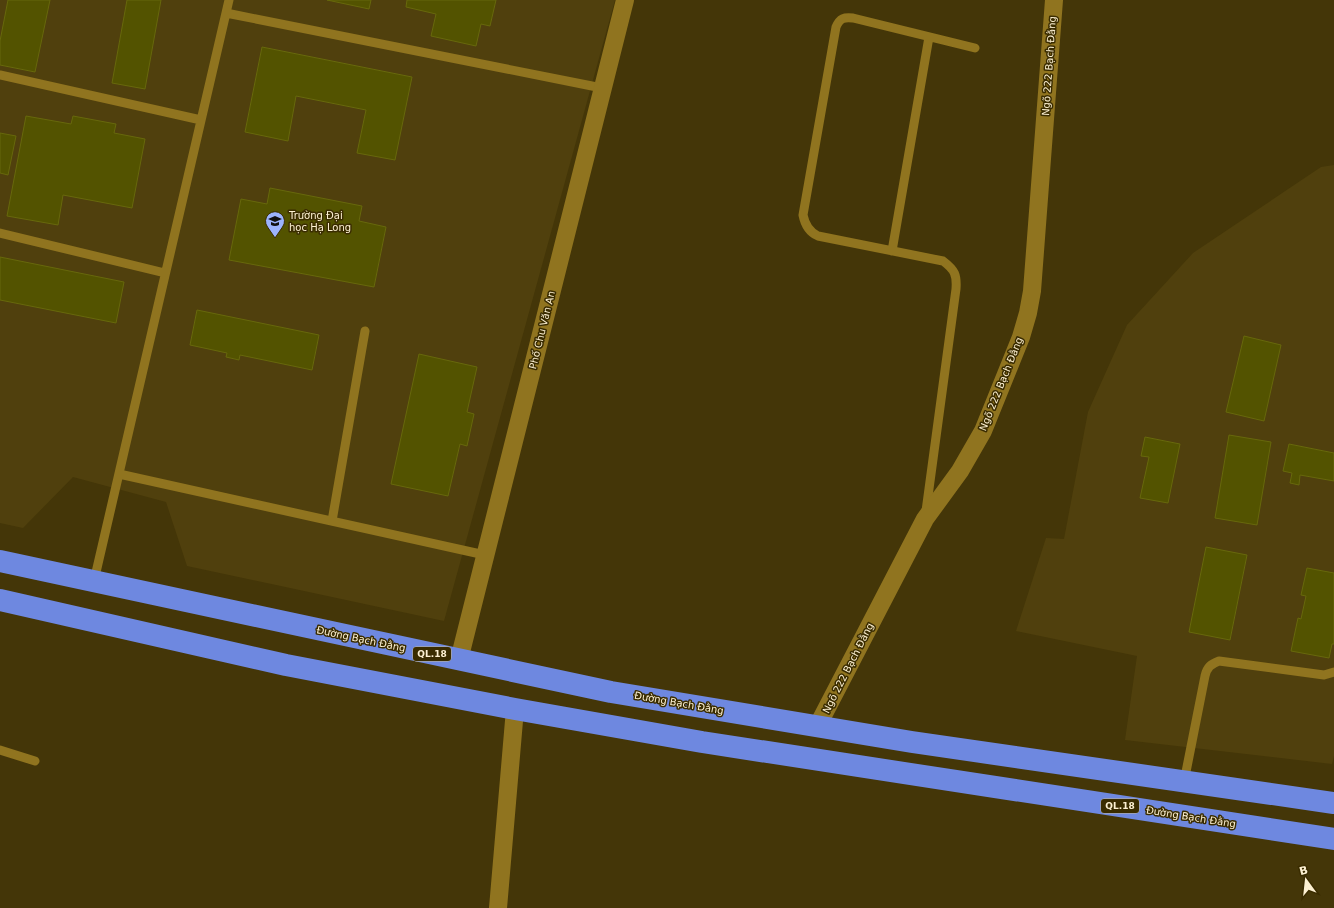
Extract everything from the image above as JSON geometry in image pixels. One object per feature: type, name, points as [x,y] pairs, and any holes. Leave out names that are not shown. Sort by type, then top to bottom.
[{"type":"highway","name":"Đường Bạch Đằng","points":[[0,561],[611,692],[866,735],[1184,782]]},
{"type":"highway","name":"QL.18","points":[[0,600],[286,665],[515,710]]},
{"type":"highway","name":"Đường Bạch Đằng","points":[[515,710],[702,742],[1334,839]]},
{"type":"highway","name":"QL.18","points":[[1184,782],[1334,803]]},
{"type":"street","name":"Phố Chu Văn An","points":[[459,660],[625,0]]},
{"type":"street","name":"Ngõ 222 Bạch Đằng","points":[[817,727],[925,519],[960,471],[983,431],[1021,337],[1028,313],[1032,291],[1054,0]]},
{"type":"street","points":[[498,908],[515,710]]},
{"type":"lane","points":[[94,581],[229,0]]},
{"type":"lane","points":[[226,13],[602,88]]},
{"type":"lane","points":[[925,519],[955,297],[956,278],[950,266],[943,261],[813,234],[804,221],[803,215],[838,21],[847,17],[854,18],[975,48]]},
{"type":"lane","points":[[892,250],[929,37]]},
{"type":"lane","points":[[0,75],[201,120]]},
{"type":"lane","points":[[0,233],[165,273]]},
{"type":"lane","points":[[332,521],[365,331]]},
{"type":"lane","points":[[119,474],[485,555]]},
{"type":"lane","points":[[1184,782],[1205,676],[1207,668],[1212,664],[1219,661],[1324,675],[1334,672]]},
{"type":"lane","points":[[0,750],[34,761]]},
{"type":"shaded area","name":"Trường Đại học Hạ Long","points":[[0,0],[615,0],[444,621],[187,566],[166,502],[73,477],[23,528],[0,523]]},
{"type":"shaded area","points":[[1334,165],[1334,756],[1332,764],[1125,740],[1137,656],[1016,631],[1046,538],[1064,539],[1088,412],[1127,325],[1193,253],[1321,167]]},
{"type":"building","points":[[8,0],[50,0],[35,72],[0,65],[0,41]]},
{"type":"building","points":[[127,0],[161,0],[145,89],[112,83]]},
{"type":"building","points":[[327,0],[371,0],[369,9]]},
{"type":"building","points":[[407,0],[496,0],[490,26],[481,24],[476,46],[431,36],[436,14],[406,7]]},
{"type":"building","points":[[262,47],[412,77],[395,160],[357,153],[366,110],[296,96],[288,141],[245,132]]},
{"type":"building","points":[[26,116],[71,124],[73,116],[116,124],[114,133],[145,139],[132,208],[63,195],[58,225],[7,216]]},
{"type":"building","points":[[0,133],[16,136],[8,175],[0,173]]},
{"type":"building","points":[[270,188],[362,206],[359,221],[386,227],[374,287],[229,260],[241,199],[267,204]]},
{"type":"building","points":[[0,257],[124,282],[116,323],[0,300]]},
{"type":"building","points":[[197,310],[319,335],[312,370],[240,355],[239,360],[226,357],[227,353],[190,345]]},
{"type":"building","points":[[1244,336],[1281,345],[1264,421],[1226,412]]},
{"type":"building","points":[[419,354],[477,367],[467,412],[474,414],[467,446],[460,444],[448,496],[391,484]]},
{"type":"building","points":[[1229,435],[1271,442],[1257,525],[1215,518]]},
{"type":"building","points":[[1145,437],[1180,444],[1168,503],[1140,498],[1149,457],[1141,456]]},
{"type":"building","points":[[1289,444],[1334,453],[1334,481],[1300,475],[1299,485],[1290,483],[1292,473],[1283,471]]},
{"type":"building","points":[[1206,547],[1247,555],[1230,640],[1189,632]]},
{"type":"building","points":[[1307,568],[1334,573],[1334,644],[1332,644],[1329,658],[1291,651],[1298,618],[1301,619],[1306,596],[1301,595]]},
{"type":"place","name":"Trường Đại học Hạ Long","points":[[275,238]]}]
